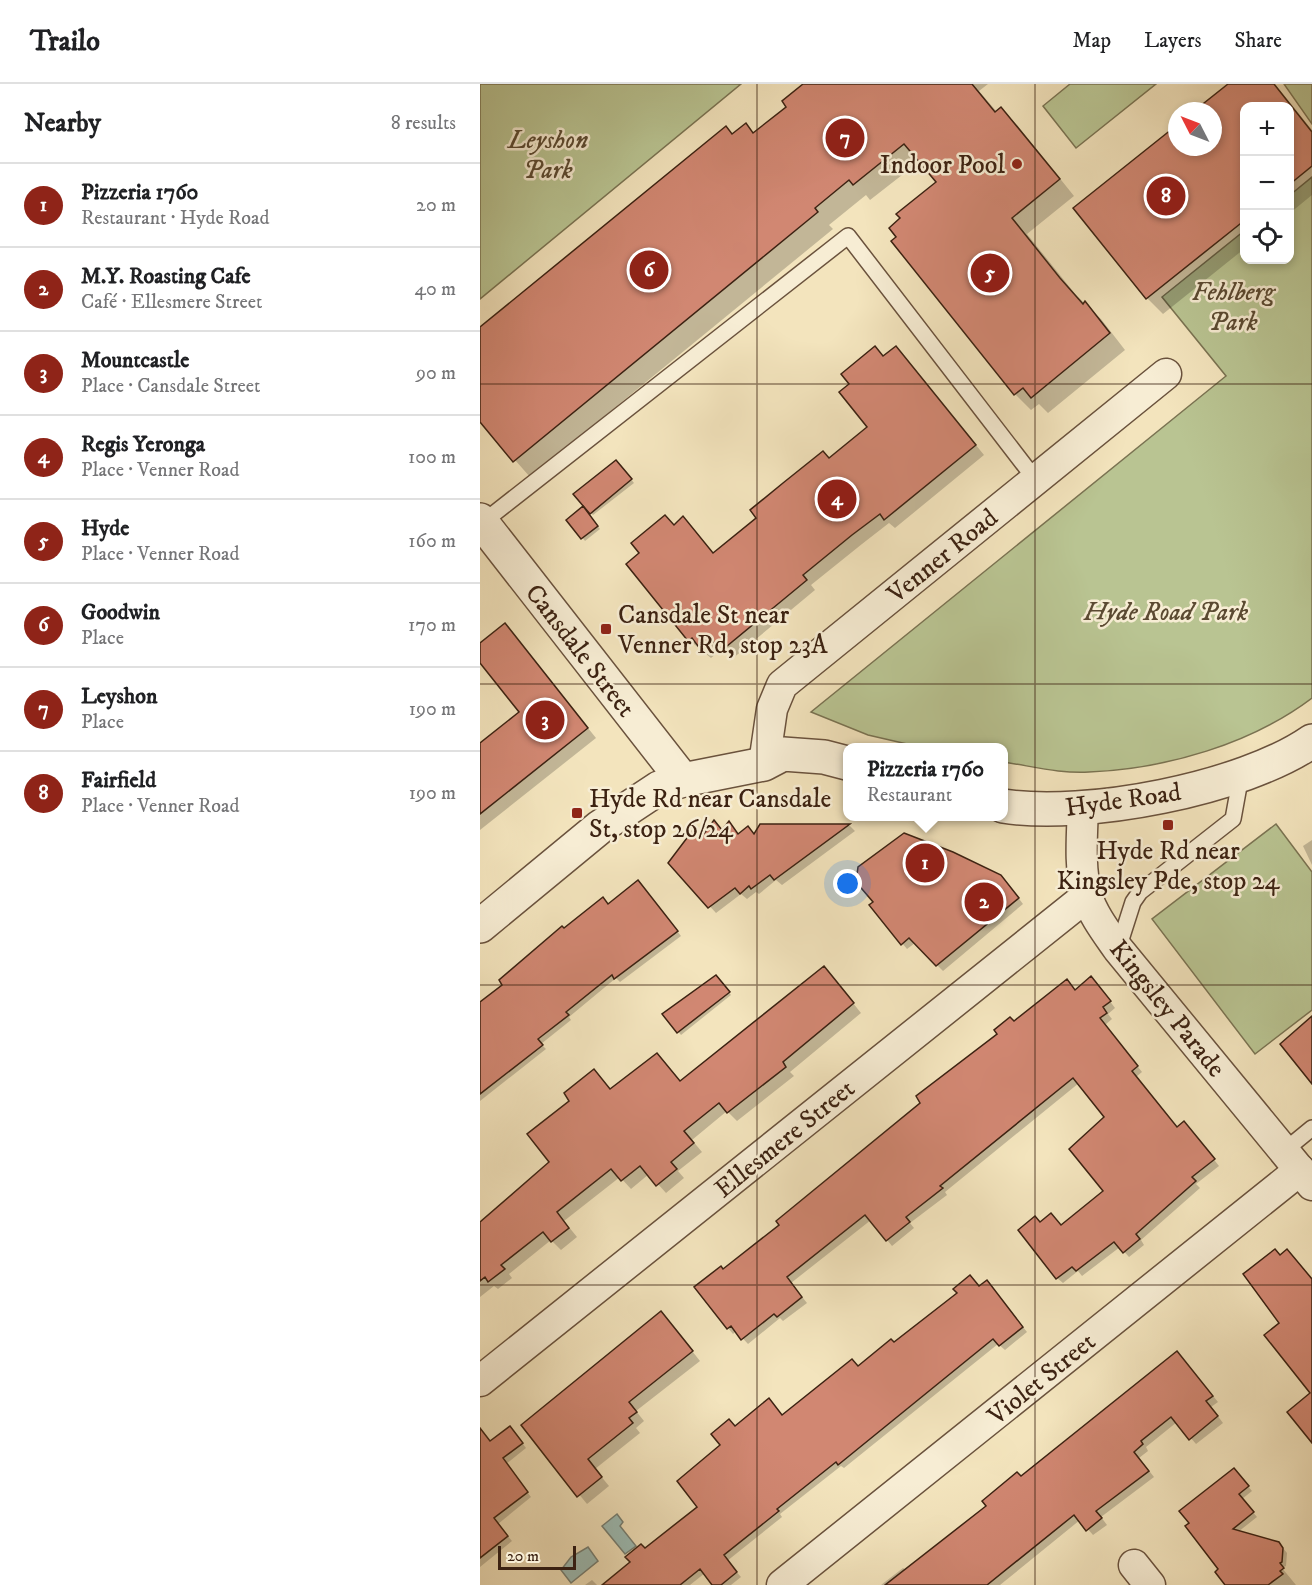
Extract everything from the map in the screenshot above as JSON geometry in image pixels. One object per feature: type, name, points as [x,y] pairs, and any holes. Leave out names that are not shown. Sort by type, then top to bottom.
[{"type":"street","name":"Venner Road","points":[[764,764],[772,709],[782,685],[1166,374]]},
{"type":"street","name":"Cansdale Street","points":[[481,522],[682,780]]},
{"type":"street","name":"Hyde Road","points":[[1008,807],[1028,810],[1083,807],[1164,796],[1241,775],[1312,741]]},
{"type":"street","points":[[480,926],[624,810],[659,788],[682,780],[764,764],[783,754],[824,757],[843,762]]},
{"type":"street","points":[[764,764],[779,774],[843,784]]},
{"type":"street","name":"Kingsley Parade","points":[[1083,807],[1081,859],[1087,896],[1118,949],[1299,1169]]},
{"type":"street","name":"Ellesmere Street","points":[[480,1381],[1087,896]]},
{"type":"street","name":"Violet Street","points":[[782,1585],[1299,1169]]},
{"type":"lane","points":[[481,522],[848,236],[1035,479]]},
{"type":"lane","points":[[1118,949],[1133,902],[1140,892],[1233,819],[1241,775]]},
{"type":"lane","points":[[1299,1169],[1312,1128]]},
{"type":"green space","name":"Leyshon Park","points":[[480,84],[741,84],[480,299]]},
{"type":"green space","points":[[1070,84],[1156,84],[1076,148],[1043,106]]},
{"type":"green space","points":[[1284,84],[1312,84],[1312,124]]},
{"type":"green space","name":"Hyde Road Park","points":[[1312,177],[1312,698],[1262,729],[1206,751],[1148,766],[1079,772],[1057,771],[1008,763],[1008,743],[903,743],[868,735],[811,712],[1226,376],[1162,297],[1240,234],[1240,264],[1294,264],[1294,192]]},
{"type":"green space","points":[[1276,824],[1312,872],[1312,1010],[1255,1054],[1152,919]]},
{"type":"water","points":[[617,1514],[623,1522],[620,1526],[636,1546],[625,1554],[602,1526]]},
{"type":"water","points":[[588,1547],[598,1561],[571,1583],[561,1570],[571,1557]]},
{"type":"building","points":[[803,84],[972,84],[995,112],[1001,107],[1060,179],[1012,218],[1060,278],[1083,304],[1085,301],[1110,333],[1031,398],[1023,388],[1014,395],[891,241],[896,237],[889,228],[900,218],[896,214],[936,182],[904,144],[853,185],[849,180],[815,208],[818,212],[513,462],[480,422],[480,327],[726,126],[732,134],[746,123],[753,133],[786,107],[782,101]]},
{"type":"building","points":[[1228,84],[1274,84],[1288,102],[1240,102],[1240,224],[1146,299],[1073,208],[1168,132],[1168,156],[1222,156],[1222,102],[1205,102]]},
{"type":"building","points":[[1294,109],[1312,132],[1312,166],[1294,181]]},
{"type":"building","points":[[875,346],[883,356],[896,346],[976,445],[884,520],[880,514],[852,535],[803,575],[807,580],[721,651],[712,640],[701,650],[692,638],[688,641],[626,564],[639,553],[631,543],[665,515],[674,525],[683,516],[713,553],[756,518],[750,510],[783,483],[823,451],[829,458],[867,427],[839,392],[849,384],[841,374]]},
{"type":"building","points":[[616,460],[632,479],[590,514],[573,494]]},
{"type":"building","points":[[583,506],[598,526],[581,539],[566,520]]},
{"type":"building","points":[[505,623],[588,728],[480,814],[480,743],[519,712],[480,663],[480,643]]},
{"type":"building","points":[[714,820],[722,830],[729,821],[738,834],[748,826],[754,834],[760,824],[850,824],[774,880],[770,875],[751,889],[749,886],[740,894],[735,888],[708,908],[668,863],[693,830],[700,839]]},
{"type":"building","points":[[904,833],[953,852],[1001,875],[1019,898],[936,966],[909,938],[901,945],[869,905],[873,902],[856,882],[858,867]]},
{"type":"building","points":[[638,880],[678,931],[614,979],[612,975],[566,1012],[569,1015],[538,1039],[543,1045],[480,1094],[480,1002],[502,985],[499,980],[562,926],[564,928],[603,897],[608,904]]},
{"type":"building","points":[[824,966],[854,1003],[783,1062],[786,1067],[727,1113],[719,1103],[684,1131],[694,1143],[671,1162],[677,1169],[656,1186],[640,1166],[621,1181],[611,1169],[557,1212],[569,1228],[551,1242],[543,1232],[501,1265],[505,1269],[488,1282],[485,1277],[480,1281],[480,1222],[549,1162],[527,1134],[569,1101],[564,1093],[594,1069],[610,1089],[657,1053],[680,1081]]},
{"type":"building","points":[[716,975],[730,992],[677,1033],[662,1014]]},
{"type":"building","points":[[1091,976],[1111,1001],[1103,1007],[1107,1013],[1100,1018],[1138,1066],[1132,1071],[1177,1127],[1184,1121],[1215,1159],[1192,1177],[1196,1181],[1136,1234],[1140,1239],[1123,1253],[1114,1242],[1076,1271],[1072,1267],[1056,1279],[1018,1230],[1035,1216],[1040,1222],[1051,1213],[1061,1225],[1103,1191],[1069,1149],[1104,1117],[1073,1078],[940,1186],[943,1188],[906,1217],[910,1222],[886,1241],[865,1215],[787,1277],[802,1297],[777,1317],[774,1314],[741,1340],[731,1326],[727,1329],[694,1287],[721,1266],[723,1269],[779,1225],[776,1221],[920,1103],[916,1096],[997,1034],[994,1030],[1010,1017],[1014,1021],[1067,979],[1075,990]]},
{"type":"building","points":[[1312,1016],[1312,1084],[1280,1044]]},
{"type":"building","points":[[1275,1249],[1280,1255],[1287,1249],[1312,1279],[1312,1443],[1287,1412],[1310,1393],[1264,1335],[1279,1323],[1243,1274]]},
{"type":"building","points":[[970,1275],[979,1286],[987,1280],[1023,1327],[999,1346],[993,1339],[838,1465],[836,1462],[777,1509],[779,1511],[724,1555],[737,1572],[721,1585],[712,1585],[700,1569],[680,1585],[602,1585],[630,1562],[625,1557],[641,1544],[645,1548],[697,1507],[677,1481],[720,1445],[711,1434],[729,1419],[735,1426],[769,1398],[782,1415],[852,1359],[858,1366],[891,1339],[894,1342],[957,1293],[953,1289]]},
{"type":"building","points":[[661,1311],[693,1351],[629,1402],[637,1412],[629,1418],[633,1423],[588,1459],[602,1477],[577,1497],[521,1425]]},
{"type":"building","points":[[1177,1351],[1213,1396],[1206,1401],[1218,1416],[1189,1440],[1171,1417],[1141,1441],[1143,1444],[1134,1452],[1149,1471],[1096,1511],[1102,1518],[1086,1531],[1074,1515],[987,1585],[885,1585],[986,1506],[982,1501],[1017,1472],[1021,1476]]},
{"type":"building","points":[[510,1426],[523,1443],[503,1458],[528,1492],[494,1518],[508,1536],[480,1558],[480,1428],[490,1441]]},
{"type":"building","points":[[1234,1468],[1249,1486],[1239,1494],[1254,1512],[1233,1529],[1279,1542],[1283,1548],[1280,1563],[1284,1568],[1280,1571],[1283,1574],[1268,1585],[1225,1585],[1215,1572],[1218,1569],[1185,1526],[1189,1523],[1179,1511]]},
{"type":"place","name":"Leyshon","points":[[845,138]]},
{"type":"place","name":"Indoor Pool","points":[[1017,164]]},
{"type":"place","name":"Fairfield","points":[[1166,196]]},
{"type":"place","name":"Goodwin","points":[[649,270]]},
{"type":"place","name":"Hyde","points":[[990,273]]},
{"type":"place","name":"Regis Yeronga","points":[[837,499]]},
{"type":"place","name":"Cansdale St near Venner Rd, stop 23A","points":[[606,629]]},
{"type":"place","name":"Mountcastle","points":[[545,720]]},
{"type":"place","name":"Hyde Rd near Cansdale St, stop 26/24","points":[[577,813]]},
{"type":"place","name":"Hyde Rd near Kingsley Pde, stop 24","points":[[1168,825]]},
{"type":"place","name":"Pizzeria 1760","points":[[925,863]]},
{"type":"place","name":"M.Y. Roasting Cafe","points":[[984,902]]},
{"type":"park label","name":"Fehlberg Park","points":[[1233,306]]}]
